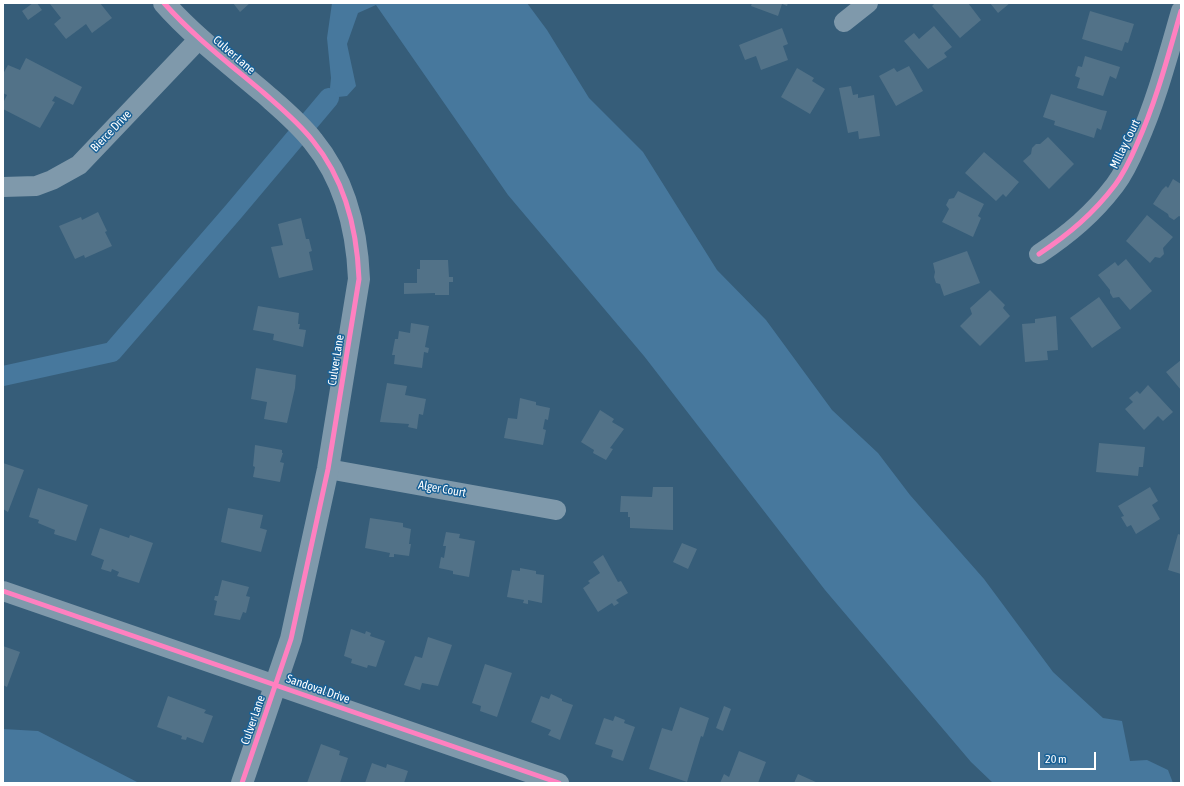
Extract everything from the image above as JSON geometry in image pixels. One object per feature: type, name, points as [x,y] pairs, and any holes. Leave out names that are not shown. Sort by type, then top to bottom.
[{"type":"street","name":"Culver Lane","points":[[164,3],[200,38],[294,119],[314,141],[334,173],[341,188],[351,219],[358,252],[359,279],[328,468],[291,639],[242,783]]},
{"type":"street","points":[[844,22],[868,3]]},
{"type":"street","name":"Millay Court","points":[[1039,254],[1068,234],[1094,211],[1116,184],[1128,164],[1152,107],[1181,11]]},
{"type":"street","name":"Bierce Drive","points":[[3,187],[36,186],[52,180],[79,165],[200,38]]},
{"type":"street","name":"Alger Court","points":[[328,468],[556,510]]},
{"type":"street","name":"Sandoval Drive","points":[[3,591],[559,783]]},
{"type":"water","points":[[332,3],[527,3],[547,30],[589,98],[643,152],[717,270],[766,320],[832,410],[878,453],[910,495],[984,579],[1053,672],[1103,718],[1122,721],[1130,761],[1147,760],[1168,770],[1173,783],[993,783],[971,762],[825,590],[644,356],[508,195],[376,5],[358,13],[347,44],[356,86],[347,96],[329,98],[331,78],[327,38]]},
{"type":"water","points":[[3,729],[38,731],[139,783],[3,783]]},
{"type":"building","points":[[33,3],[37,3],[42,10],[28,20],[22,11]]},
{"type":"building","points":[[100,3],[112,18],[92,33],[86,24],[66,39],[54,24],[61,18],[50,4]]},
{"type":"building","points":[[233,3],[250,3],[240,12]]},
{"type":"building","points":[[752,3],[788,3],[787,6],[782,4],[778,16],[751,6]]},
{"type":"building","points":[[935,3],[968,3],[981,20],[960,38],[932,6]]},
{"type":"building","points":[[990,3],[1010,3],[998,13]]},
{"type":"building","points":[[1090,11],[1134,24],[1128,43],[1125,42],[1122,51],[1082,39]]},
{"type":"building","points":[[934,26],[952,47],[944,53],[947,57],[928,69],[904,41],[914,33],[919,39]]},
{"type":"building","points":[[782,28],[788,44],[783,46],[788,60],[761,70],[756,56],[745,60],[739,45]]},
{"type":"building","points":[[1085,56],[1120,67],[1116,79],[1110,76],[1103,96],[1077,88],[1080,78],[1075,76],[1078,66],[1082,67]]},
{"type":"building","points":[[26,58],[82,87],[73,105],[55,96],[52,101],[55,102],[40,128],[3,109],[3,103],[7,95],[3,93],[3,74],[8,65],[20,70]]},
{"type":"building","points":[[909,66],[923,91],[896,106],[879,76],[894,68],[897,72]]},
{"type":"building","points":[[797,68],[814,78],[812,81],[825,89],[810,114],[781,97]]},
{"type":"building","points":[[851,86],[853,95],[858,94],[858,98],[874,95],[880,136],[859,139],[858,131],[848,133],[839,88]]},
{"type":"building","points":[[1051,94],[1107,111],[1101,130],[1097,128],[1094,138],[1054,125],[1055,121],[1043,117]]},
{"type":"building","points":[[1048,137],[1074,164],[1049,189],[1023,161],[1031,154],[1032,148],[1036,144],[1040,144]]},
{"type":"building","points":[[984,152],[1019,182],[1006,197],[1003,194],[996,201],[965,173]]},
{"type":"building","points":[[1173,179],[1181,184],[1181,217],[1179,216],[1174,220],[1153,204],[1162,190],[1166,186],[1168,188]]},
{"type":"building","points":[[958,191],[984,204],[978,216],[981,218],[973,237],[942,222],[949,209],[946,205],[949,199],[954,198]]},
{"type":"building","points":[[98,212],[112,246],[85,258],[84,255],[75,259],[59,226],[81,217],[82,220]]},
{"type":"building","points":[[1147,215],[1173,237],[1163,248],[1164,254],[1160,258],[1155,257],[1150,263],[1126,241]]},
{"type":"building","points":[[301,218],[306,239],[309,239],[312,251],[309,252],[313,270],[279,278],[271,247],[283,245],[278,224]]},
{"type":"building","points":[[967,251],[980,283],[944,296],[940,284],[936,283],[934,277],[935,272],[933,263]]},
{"type":"building","points":[[1126,259],[1152,291],[1130,310],[1119,297],[1113,298],[1110,290],[1098,275],[1115,262],[1118,266]]},
{"type":"building","points":[[420,260],[448,260],[449,277],[453,277],[453,282],[449,282],[449,295],[435,295],[435,293],[404,294],[404,283],[417,283],[417,269],[420,269]]},
{"type":"building","points":[[990,290],[1005,305],[1003,308],[1010,316],[980,346],[960,326],[972,314],[970,308]]},
{"type":"building","points":[[1099,297],[1121,328],[1092,348],[1070,318]]},
{"type":"building","points":[[258,306],[299,313],[299,329],[306,330],[303,347],[273,340],[274,334],[253,330]]},
{"type":"building","points":[[1056,316],[1058,350],[1047,351],[1048,360],[1025,362],[1022,324],[1035,323],[1035,319]]},
{"type":"building","points":[[411,323],[429,326],[425,347],[429,348],[428,353],[424,352],[422,368],[394,364],[395,355],[392,355],[395,339],[398,339],[399,331],[410,333]]},
{"type":"building","points":[[1181,360],[1181,390],[1166,372]]},
{"type":"building","points":[[256,368],[296,375],[295,388],[287,423],[264,419],[267,402],[251,399]]},
{"type":"building","points":[[387,383],[407,386],[405,395],[426,399],[423,415],[419,414],[417,429],[408,427],[409,424],[380,422]]},
{"type":"building","points":[[1148,385],[1173,412],[1163,421],[1158,416],[1144,430],[1125,409],[1133,402],[1129,398],[1137,391],[1140,394]]},
{"type":"building","points":[[520,398],[536,402],[536,405],[550,408],[548,420],[545,419],[543,429],[546,430],[543,445],[504,438],[508,418],[517,419]]},
{"type":"building","points":[[600,410],[614,419],[612,422],[624,429],[610,448],[613,449],[606,460],[593,453],[594,450],[581,442]]},
{"type":"building","points":[[1099,443],[1145,447],[1143,467],[1139,467],[1138,476],[1096,472]]},
{"type":"building","points":[[255,445],[282,450],[283,453],[280,462],[284,463],[280,482],[253,477],[255,467],[253,466]]},
{"type":"building","points":[[3,463],[24,470],[8,512],[3,509]]},
{"type":"building","points":[[653,487],[673,487],[673,530],[630,528],[630,517],[628,517],[628,512],[620,512],[621,496],[652,497]]},
{"type":"building","points":[[1150,487],[1158,501],[1152,505],[1160,519],[1136,534],[1131,525],[1127,527],[1121,517],[1124,516],[1118,506]]},
{"type":"building","points":[[38,488],[88,505],[76,541],[54,534],[55,530],[38,523],[39,520],[29,517]]},
{"type":"building","points":[[228,508],[263,515],[260,528],[267,530],[261,552],[221,542]]},
{"type":"building","points":[[370,518],[403,523],[403,527],[411,529],[409,556],[394,554],[394,557],[389,557],[390,553],[365,548]]},
{"type":"building","points":[[100,528],[129,538],[130,535],[153,543],[139,583],[117,576],[119,572],[112,569],[111,572],[101,569],[104,560],[91,555]]},
{"type":"building","points":[[446,532],[460,534],[459,538],[475,541],[469,577],[453,574],[453,571],[439,568],[441,557],[444,558],[446,546],[443,546]]},
{"type":"building","points":[[1178,534],[1181,535],[1181,574],[1168,570]]},
{"type":"building","points":[[682,543],[697,549],[688,569],[673,562]]},
{"type":"building","points":[[603,555],[618,582],[621,581],[628,593],[616,600],[619,603],[614,606],[612,603],[598,612],[583,588],[590,583],[588,581],[600,573],[593,562]]},
{"type":"building","points":[[520,568],[536,571],[536,574],[544,575],[542,603],[528,600],[528,604],[523,603],[524,600],[507,597],[512,570],[520,571]]},
{"type":"building","points":[[222,580],[249,587],[246,596],[250,597],[246,613],[243,612],[240,620],[214,615],[217,601],[214,600],[215,596],[218,596]]},
{"type":"building","points":[[351,629],[365,634],[366,631],[371,633],[370,636],[385,641],[376,667],[368,665],[367,668],[351,663],[352,659],[344,656]]},
{"type":"building","points":[[428,637],[452,645],[438,686],[422,683],[420,690],[404,685],[415,656],[422,658]]},
{"type":"building","points":[[3,646],[20,652],[7,687],[3,685]]},
{"type":"building","points":[[485,664],[512,673],[497,717],[480,711],[481,706],[472,703]]},
{"type":"building","points":[[551,694],[562,699],[562,701],[573,705],[560,740],[548,735],[551,730],[531,722],[541,696],[549,699]]},
{"type":"building","points":[[168,696],[206,710],[204,713],[213,716],[203,743],[187,737],[186,740],[181,739],[182,736],[157,727]]},
{"type":"building","points":[[724,706],[731,709],[723,731],[716,728]]},
{"type":"building","points":[[680,707],[709,718],[703,737],[701,736],[687,782],[649,769],[662,728],[672,731]]},
{"type":"building","points":[[615,716],[625,720],[624,723],[635,727],[623,761],[611,757],[613,750],[595,744],[604,718],[613,721]]},
{"type":"building","points":[[321,744],[340,751],[339,755],[348,758],[340,783],[307,783]]},
{"type":"building","points":[[739,751],[766,762],[758,783],[720,783],[724,774],[729,777]]},
{"type":"building","points":[[372,763],[386,768],[387,764],[408,771],[404,783],[365,783]]},
{"type":"building","points":[[798,774],[818,783],[794,783]]},
{"type":"waterway","points":[[3,376],[112,352],[329,98]]},
{"type":"cycle path","points":[[164,3],[200,39],[290,116],[313,141],[324,156],[341,189],[352,224],[358,261],[359,279],[328,469],[291,639],[242,783]]},
{"type":"cycle path","points":[[1039,254],[1060,239],[1089,214],[1107,195],[1121,176],[1135,149],[1150,112],[1181,11]]},
{"type":"cycle path","points":[[3,591],[559,783]]}]
